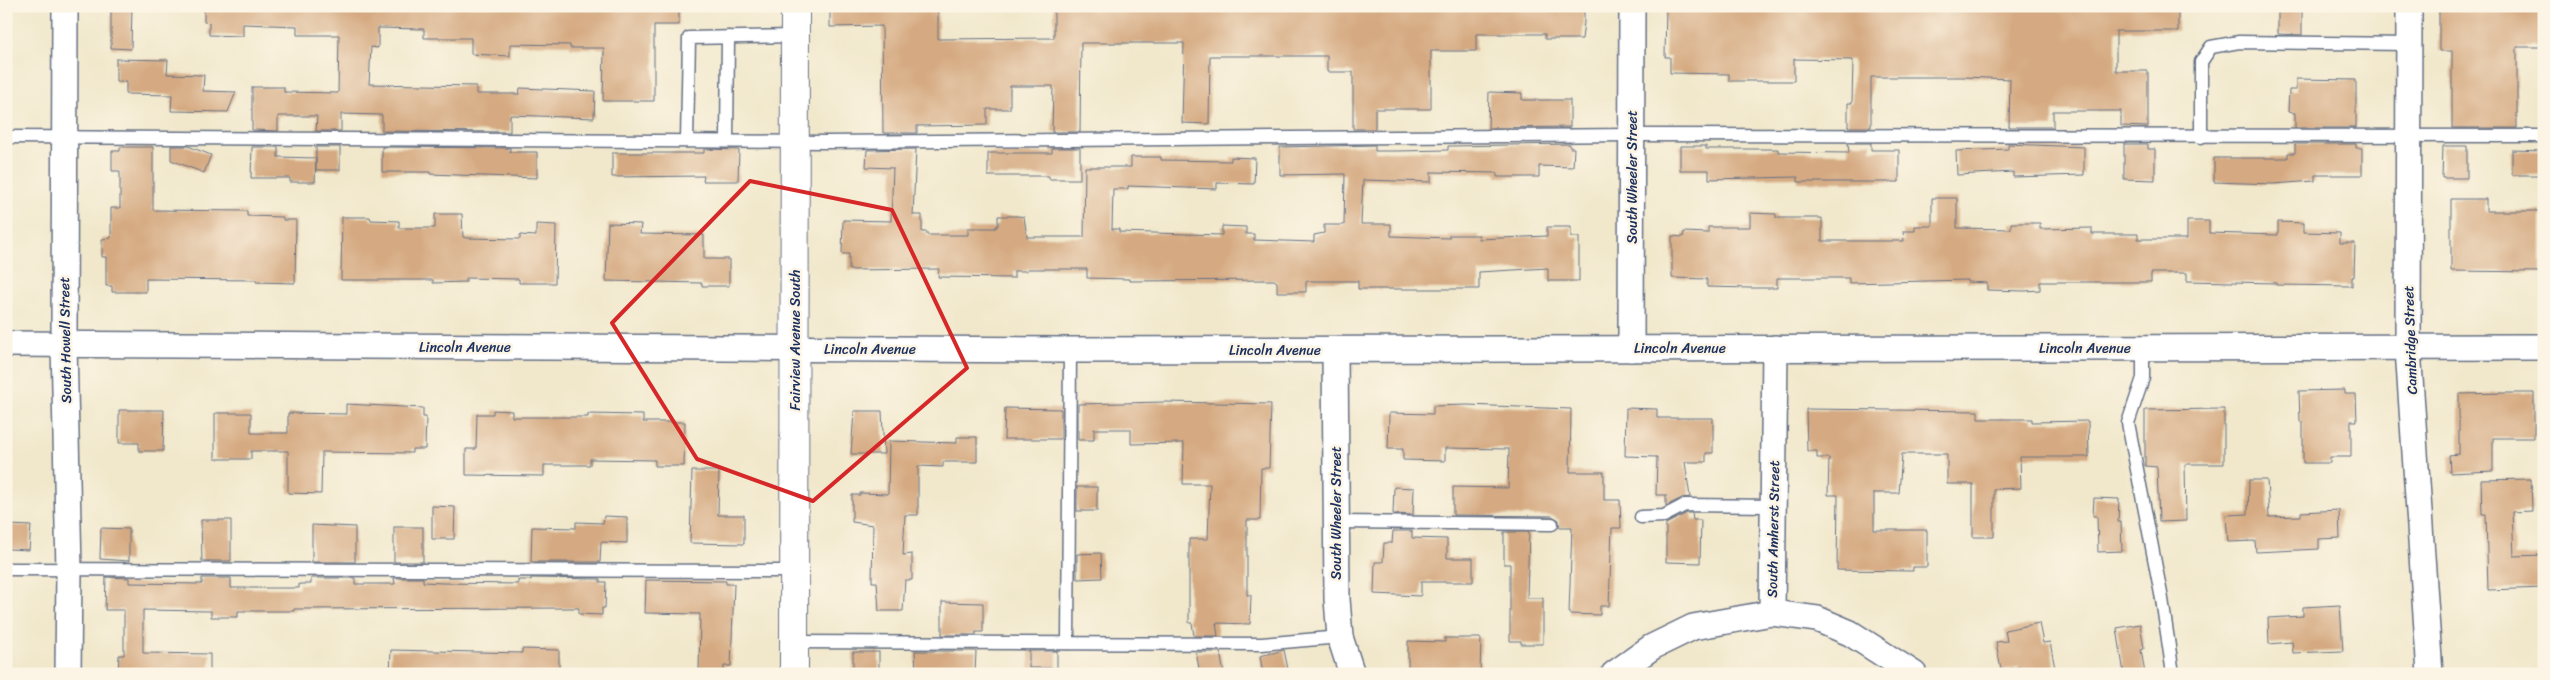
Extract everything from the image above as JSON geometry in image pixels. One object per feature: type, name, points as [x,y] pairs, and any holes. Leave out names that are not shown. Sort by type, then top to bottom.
[{"type":"street","name":"South Howell Street","points":[[65,6],[64,344],[69,570],[68,674]]},
{"type":"street","name":"Fairview Avenue South","points":[[794,674],[795,6]]},
{"type":"street","name":"South Wheeler Street","points":[[1631,349],[1632,6]]},
{"type":"street","name":"Cambridge Street","points":[[2409,6],[2407,135],[2408,349],[2430,674]]},
{"type":"street","name":"Lincoln Avenue","points":[[6,344],[1070,350],[2408,349],[2544,347]]},
{"type":"street","name":"South Amherst Street","points":[[1775,348],[1772,613],[1816,619],[1850,633],[1914,674]]},
{"type":"street","name":"South Wheeler Street","points":[[1335,350],[1336,522],[1340,637],[1352,674]]},
{"type":"street","points":[[1614,674],[1652,647],[1693,627],[1772,613]]},
{"type":"lane","points":[[687,142],[689,38],[795,36]]},
{"type":"lane","points":[[727,142],[728,37]]},
{"type":"lane","points":[[2201,137],[2201,62],[2211,47],[2239,42],[2409,44]]},
{"type":"lane","points":[[6,136],[687,142],[1632,135],[2544,136]]},
{"type":"lane","points":[[2143,348],[2143,378],[2128,424],[2162,600],[2173,674]]},
{"type":"lane","points":[[1068,643],[1070,350]]},
{"type":"lane","points":[[1641,518],[1664,516],[1685,505],[1773,506]]},
{"type":"lane","points":[[1336,522],[1552,524]]},
{"type":"lane","points":[[6,569],[794,571]]},
{"type":"lane","points":[[794,642],[1262,644],[1340,637]]},
{"type":"highlighted area","points":[[750,181],[892,210],[967,368],[813,501],[697,459],[612,323]]},
{"type":"building","points":[[111,6],[132,6],[131,49],[111,48]]},
{"type":"building","points":[[204,6],[679,6],[679,25],[654,25],[654,101],[603,101],[604,48],[570,48],[570,45],[510,44],[510,56],[471,54],[471,38],[424,38],[424,29],[378,28],[378,48],[371,47],[369,84],[476,86],[476,94],[519,94],[520,88],[595,91],[594,118],[510,115],[510,132],[382,131],[382,115],[341,114],[341,131],[316,131],[317,116],[278,116],[278,131],[252,130],[252,87],[284,87],[284,92],[338,93],[339,35],[297,35],[297,26],[243,24],[243,36],[209,35],[209,23],[204,22]]},
{"type":"building","points":[[830,6],[938,6],[938,39],[1054,38],[1054,6],[1584,6],[1584,22],[1582,39],[1545,39],[1545,34],[1476,34],[1476,51],[1431,51],[1431,109],[1375,109],[1375,129],[1353,129],[1353,72],[1327,72],[1327,56],[1210,56],[1209,124],[1182,123],[1184,43],[1081,43],[1080,132],[1052,132],[1053,86],[1010,86],[1010,109],[987,109],[987,125],[917,126],[917,133],[883,133],[882,26],[830,27]]},
{"type":"building","points":[[1666,6],[2178,6],[2178,31],[2116,31],[2116,71],[2148,71],[2148,127],[2121,126],[2121,111],[2053,111],[2053,127],[2009,127],[2010,79],[1871,77],[1871,127],[1848,127],[1848,103],[1852,103],[1853,60],[1794,59],[1794,81],[1729,81],[1729,74],[1670,73],[1670,57],[1665,57]]},
{"type":"building","points":[[2278,6],[2302,6],[2302,35],[2278,34]]},
{"type":"building","points":[[2439,6],[2544,6],[2544,47],[2517,47],[2517,128],[2452,128],[2452,51],[2439,51]]},
{"type":"building","points":[[116,59],[168,60],[167,74],[204,75],[203,91],[236,92],[228,112],[171,111],[172,95],[126,94],[126,82],[116,82]]},
{"type":"building","points":[[2296,79],[2356,80],[2356,128],[2295,128],[2295,113],[2288,112],[2289,90],[2296,90]]},
{"type":"building","points":[[1489,92],[1522,93],[1522,100],[1570,100],[1570,127],[1488,128]]},
{"type":"building","points":[[1848,143],[1871,143],[1871,150],[1899,150],[1899,182],[1798,182],[1798,177],[1709,179],[1709,170],[1680,170],[1680,146],[1706,146],[1706,149],[1778,149],[1778,152],[1849,153]]},
{"type":"building","points":[[1570,144],[1570,148],[1574,148],[1573,167],[1539,166],[1539,177],[1497,177],[1497,173],[1431,172],[1431,182],[1363,180],[1361,224],[1391,224],[1391,236],[1449,238],[1449,235],[1479,235],[1479,239],[1547,236],[1547,227],[1571,227],[1571,237],[1579,237],[1579,281],[1548,281],[1548,268],[1479,272],[1479,289],[1358,289],[1358,281],[1308,281],[1306,282],[1306,292],[1277,292],[1277,282],[1274,280],[1129,281],[1129,279],[1087,278],[1087,269],[1027,269],[1027,271],[1014,271],[1014,278],[938,277],[939,269],[849,270],[849,254],[842,254],[843,220],[891,221],[893,168],[866,167],[867,150],[916,149],[913,215],[922,215],[922,232],[927,232],[927,235],[968,235],[968,228],[996,228],[998,226],[998,216],[1018,216],[1024,217],[1027,237],[1084,237],[1085,167],[1131,167],[1131,157],[1161,157],[1161,160],[1231,161],[1231,157],[1255,158],[1254,184],[1217,183],[1217,189],[1128,186],[1128,189],[1113,189],[1112,229],[1119,229],[1119,232],[1222,235],[1222,226],[1246,227],[1246,234],[1254,234],[1254,240],[1314,242],[1314,235],[1324,233],[1324,225],[1344,225],[1345,174],[1280,175],[1280,147],[1375,145],[1375,151],[1398,151],[1448,150],[1448,146]]},
{"type":"building","points":[[2008,144],[2084,147],[2084,175],[2013,177],[2013,172],[1957,175],[1956,151],[2008,149]]},
{"type":"building","points":[[2124,144],[2148,144],[2148,149],[2155,149],[2155,180],[2124,179]]},
{"type":"building","points":[[2295,144],[2356,144],[2356,148],[2362,148],[2362,175],[2315,175],[2315,181],[2273,184],[2214,182],[2214,158],[2288,158],[2288,153],[2295,153]]},
{"type":"building","points":[[171,146],[188,146],[211,155],[204,173],[171,160]]},
{"type":"building","points":[[2443,146],[2467,146],[2467,178],[2442,178]]},
{"type":"building","points":[[120,147],[153,147],[153,210],[247,211],[247,216],[283,217],[283,220],[296,220],[295,283],[256,282],[257,280],[146,279],[146,292],[112,292],[112,286],[106,286],[106,257],[102,257],[102,239],[111,238],[111,208],[120,208],[120,171],[112,171],[112,151],[120,151]]},
{"type":"building","points":[[252,147],[278,147],[278,157],[316,158],[315,182],[290,182],[290,178],[251,178]]},
{"type":"building","points":[[316,147],[340,147],[340,170],[316,170]]},
{"type":"building","points":[[382,147],[510,148],[510,152],[537,152],[537,178],[430,174],[430,172],[382,172]]},
{"type":"building","points":[[1052,148],[1080,148],[1080,179],[1049,179],[1049,176],[988,176],[988,153],[1052,153]]},
{"type":"building","points":[[704,149],[739,150],[738,181],[703,181],[704,176],[612,177],[612,153],[704,153]]},
{"type":"building","points":[[2512,150],[2544,151],[2544,175],[2512,175]]},
{"type":"building","points":[[1932,198],[1957,198],[1957,228],[2011,229],[2011,223],[2040,223],[2040,229],[2092,228],[2092,234],[2138,234],[2138,239],[2187,239],[2187,221],[2209,221],[2209,233],[2278,235],[2278,222],[2304,223],[2304,232],[2340,233],[2340,243],[2355,243],[2354,277],[2352,277],[2352,286],[2276,285],[2276,283],[2187,281],[2187,273],[2151,273],[2151,282],[2040,282],[2040,290],[2024,291],[1987,290],[1987,283],[1967,282],[1967,280],[1849,283],[1849,278],[1777,278],[1777,288],[1750,288],[1707,287],[1707,279],[1672,278],[1672,236],[1683,237],[1684,232],[1708,233],[1708,227],[1750,227],[1750,213],[1776,214],[1776,218],[1822,218],[1822,241],[1904,241],[1903,231],[1915,231],[1915,226],[1932,226]]},
{"type":"building","points":[[2451,199],[2486,199],[2486,211],[2541,211],[2541,272],[2451,271]]},
{"type":"building","points":[[435,214],[462,214],[463,237],[466,238],[520,239],[520,235],[536,236],[536,224],[556,225],[555,283],[519,283],[519,279],[466,278],[466,282],[433,283],[433,280],[341,280],[342,217],[370,217],[371,220],[399,221],[399,228],[435,228]]},
{"type":"building","points":[[608,223],[641,224],[640,234],[704,235],[704,259],[729,259],[729,286],[702,286],[702,283],[606,281]]},
{"type":"building","points":[[2345,390],[2345,394],[2356,394],[2357,421],[2351,421],[2351,457],[2330,457],[2330,463],[2303,463],[2303,422],[2300,422],[2299,391]]},
{"type":"building","points":[[2534,393],[2534,438],[2493,438],[2493,471],[2450,473],[2449,455],[2459,454],[2459,394]]},
{"type":"building","points":[[1165,402],[1271,404],[1269,468],[1261,468],[1260,520],[1247,520],[1247,595],[1251,595],[1250,624],[1216,623],[1218,636],[1194,636],[1192,623],[1189,623],[1189,539],[1208,539],[1210,484],[1183,484],[1184,443],[1131,444],[1131,429],[1094,429],[1094,440],[1078,440],[1078,404]]},
{"type":"building","points":[[346,404],[423,408],[423,417],[426,417],[425,449],[412,449],[412,453],[322,452],[321,494],[288,493],[288,451],[251,451],[251,459],[215,459],[215,413],[251,413],[251,433],[288,433],[288,413],[346,414]]},
{"type":"building","points":[[1467,405],[1571,409],[1570,472],[1604,472],[1604,500],[1620,500],[1621,528],[1612,528],[1609,606],[1600,606],[1600,615],[1569,614],[1572,527],[1559,527],[1559,520],[1552,516],[1453,515],[1453,487],[1508,488],[1509,449],[1445,448],[1445,461],[1403,460],[1403,449],[1388,449],[1389,413],[1433,414],[1433,406]]},
{"type":"building","points":[[1005,408],[1061,409],[1061,439],[1004,439]]},
{"type":"building","points":[[1626,408],[1657,409],[1657,418],[1713,418],[1713,453],[1706,453],[1706,462],[1685,462],[1690,497],[1682,498],[1666,506],[1666,495],[1656,495],[1657,457],[1625,456]]},
{"type":"building","points":[[1806,409],[1978,411],[1978,419],[2032,419],[2032,422],[2088,421],[2089,457],[2020,457],[2021,488],[1994,489],[1994,537],[1973,537],[1973,484],[1947,484],[1947,454],[1902,454],[1899,493],[1874,493],[1874,530],[1927,530],[1927,567],[1913,567],[1913,571],[1837,570],[1838,495],[1828,495],[1829,458],[1817,458],[1817,451],[1807,451]]},
{"type":"building","points":[[2224,409],[2224,464],[2185,464],[2186,521],[2159,522],[2157,467],[2145,466],[2145,410]]},
{"type":"building","points":[[119,410],[164,410],[163,451],[139,451],[139,443],[119,443]]},
{"type":"building","points":[[493,410],[512,411],[512,417],[588,417],[588,414],[643,415],[643,422],[685,422],[684,466],[655,466],[655,460],[590,459],[590,465],[544,465],[544,476],[466,475],[466,449],[476,449],[477,414],[493,414]]},
{"type":"building","points":[[854,411],[882,411],[884,454],[851,454]]},
{"type":"building","points":[[957,437],[977,437],[977,462],[943,462],[943,467],[918,466],[918,515],[905,515],[903,555],[912,554],[912,580],[905,580],[903,611],[879,611],[877,582],[872,582],[873,525],[852,522],[852,495],[860,495],[860,493],[888,494],[889,441],[957,443]]},
{"type":"building","points":[[692,471],[719,471],[718,515],[744,515],[744,544],[690,543]]},
{"type":"building","points":[[2531,479],[2532,511],[2512,512],[2514,556],[2544,555],[2544,588],[2488,590],[2486,514],[2482,514],[2481,480]]},
{"type":"building","points":[[2249,480],[2267,480],[2269,517],[2301,516],[2301,512],[2339,510],[2340,538],[2319,539],[2319,549],[2256,552],[2255,541],[2228,542],[2226,515],[2248,514]]},
{"type":"building","points":[[1077,487],[1097,487],[1097,511],[1077,511]]},
{"type":"building","points":[[1394,487],[1414,488],[1413,515],[1393,514]]},
{"type":"building","points":[[2094,498],[2119,499],[2118,522],[2121,522],[2122,551],[2098,552],[2097,516],[2093,516]]},
{"type":"building","points":[[432,506],[455,507],[454,539],[432,539]]},
{"type":"building","points":[[1687,513],[1692,513],[1693,520],[1701,520],[1700,563],[1666,562],[1666,524]]},
{"type":"building","points":[[604,516],[627,517],[627,543],[601,542],[600,562],[531,562],[532,527],[576,528],[576,522],[603,523]]},
{"type":"building","points":[[201,520],[231,520],[231,561],[202,561]]},
{"type":"building","points":[[10,525],[31,526],[29,550],[8,549]]},
{"type":"building","points":[[312,525],[355,527],[355,562],[312,562]]},
{"type":"building","points":[[394,527],[423,527],[423,562],[394,562]]},
{"type":"building","points":[[101,528],[129,529],[129,561],[100,559]]},
{"type":"building","points":[[1393,531],[1412,531],[1412,538],[1447,539],[1447,558],[1473,558],[1473,582],[1421,582],[1421,596],[1374,594],[1375,562],[1383,562],[1384,543],[1392,543]]},
{"type":"building","points":[[1504,532],[1529,532],[1527,598],[1543,598],[1543,644],[1521,644],[1521,641],[1510,641],[1510,564],[1504,564]]},
{"type":"building","points":[[1101,553],[1102,578],[1077,579],[1077,554]]},
{"type":"building","points":[[106,577],[129,578],[129,583],[202,584],[202,578],[231,578],[231,588],[299,588],[299,584],[311,584],[311,578],[355,578],[355,584],[395,584],[394,578],[423,578],[423,582],[442,583],[518,584],[518,580],[531,580],[531,578],[600,579],[600,582],[606,582],[605,608],[602,608],[602,615],[579,614],[579,608],[294,609],[294,611],[238,611],[238,617],[211,617],[211,611],[143,610],[143,653],[210,654],[210,674],[118,674],[119,655],[124,655],[124,610],[105,610]]},
{"type":"building","points":[[646,580],[726,581],[726,584],[734,584],[731,666],[724,666],[724,674],[699,674],[700,614],[645,613]]},
{"type":"building","points":[[942,602],[983,603],[983,632],[976,632],[976,635],[942,635]]},
{"type":"building","points":[[2340,605],[2343,651],[2293,653],[2292,642],[2269,644],[2268,618],[2303,616],[2303,607]]},
{"type":"building","points":[[2039,623],[2043,643],[2050,642],[2056,674],[2020,674],[2019,667],[2001,670],[1996,642],[2007,641],[2005,630]]},
{"type":"building","points":[[2140,624],[2144,648],[2141,649],[2145,674],[2124,674],[2117,628]]},
{"type":"building","points":[[1445,638],[1481,638],[1480,674],[1408,674],[1408,641],[1445,642]]},
{"type":"building","points":[[522,649],[559,650],[559,674],[390,674],[391,650],[522,653]]},
{"type":"building","points":[[1284,650],[1289,674],[1263,674],[1260,656]]},
{"type":"building","points":[[915,651],[976,651],[975,674],[916,674]]},
{"type":"building","points":[[1029,651],[1057,651],[1057,668],[1029,668]]},
{"type":"building","points":[[853,652],[879,652],[879,674],[853,674]]},
{"type":"building","points":[[1196,652],[1220,652],[1224,674],[1200,674]]}]
